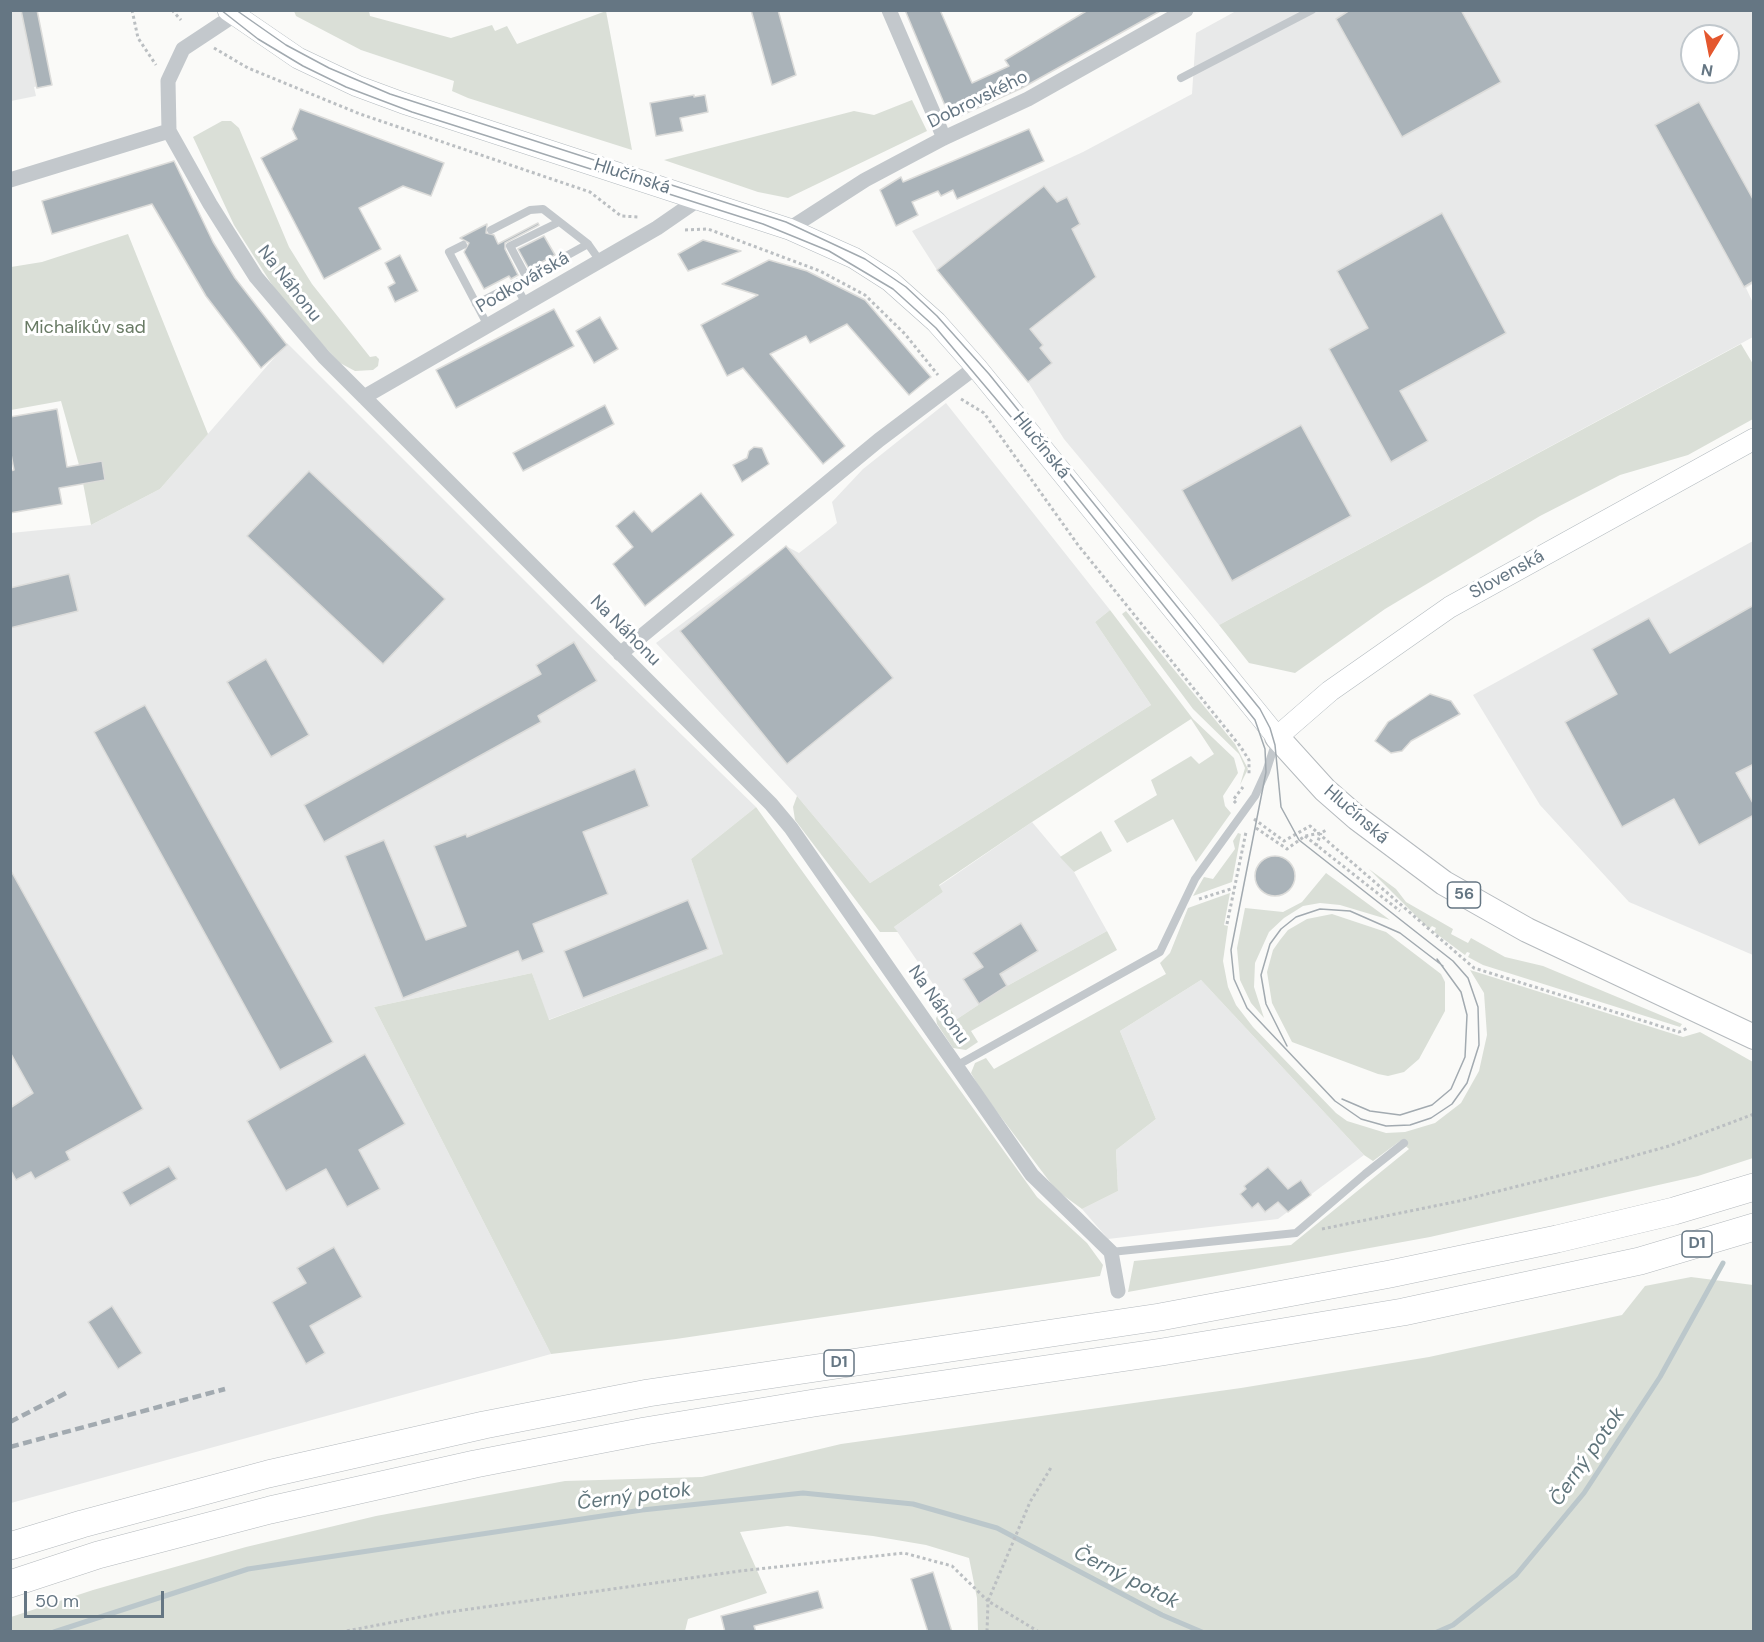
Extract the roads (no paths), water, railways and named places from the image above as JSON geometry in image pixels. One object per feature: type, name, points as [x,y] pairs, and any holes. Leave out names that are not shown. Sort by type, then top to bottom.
[{"type":"highway","name":"D1","points":[[10,1546],[82,1524],[268,1474],[484,1425],[648,1393],[1160,1317],[1390,1274],[1557,1239],[1674,1211],[1754,1187]]},
{"type":"highway","name":"D1","points":[[10,1584],[98,1555],[270,1509],[509,1457],[645,1431],[802,1405],[1162,1352],[1403,1312],[1640,1261],[1754,1227]]},
{"type":"main road","name":"Hlučínská","points":[[1277,737],[1325,790],[1357,818],[1444,883],[1527,930],[1746,1033]]},
{"type":"street","points":[[889,10],[944,138]]},
{"type":"street","name":"Dobrovského","points":[[789,229],[865,180],[944,138],[1028,99],[1186,10]]},
{"type":"street","name":"Na Náhonu","points":[[235,12],[183,49],[168,81],[169,131],[210,204],[256,277],[289,319],[364,397],[784,820],[1032,1175],[1111,1251]]},
{"type":"street","name":"Hlučínská","points":[[235,12],[298,58],[357,86],[789,229],[827,245],[890,281],[936,322],[976,367],[1277,737]]},
{"type":"street","points":[[10,180],[169,131]]},
{"type":"street","name":"Podkovářská","points":[[364,397],[600,261],[699,199]]},
{"type":"street","points":[[620,654],[879,441],[976,367]]},
{"type":"street","name":"Slovenská","points":[[1277,737],[1330,691],[1450,607],[1754,439]]},
{"type":"street","points":[[1111,1251],[1118,1291]]},
{"type":"lane","points":[[1182,78],[1312,10]]},
{"type":"lane","points":[[491,230],[530,210],[543,209],[588,244],[600,261]]},
{"type":"lane","points":[[527,278],[510,246],[559,222]]},
{"type":"lane","points":[[476,304],[588,244]]},
{"type":"lane","points":[[463,245],[449,252],[488,326]]},
{"type":"lane","points":[[515,284],[526,304]]},
{"type":"lane","points":[[957,1066],[1163,949],[1184,899],[1200,871],[1255,796],[1266,772],[1277,737]]},
{"type":"lane","points":[[1111,1251],[1296,1233],[1365,1173],[1404,1143]]},
{"type":"waterway","name":"Černý potok","points":[[1437,1632],[1453,1625],[1516,1575],[1584,1493],[1660,1377],[1723,1263]]},
{"type":"waterway","name":"Černý potok","points":[[54,1632],[248,1569],[642,1510],[803,1493],[913,1504],[997,1528],[1162,1615],[1202,1632]]},
{"type":"tram line","points":[[221,10],[258,39],[303,66],[346,87],[412,112],[763,224],[829,251],[893,289],[936,328],[1045,457],[1255,720],[1265,749],[1266,772],[1231,950],[1234,979],[1247,1008],[1335,1101],[1361,1119],[1386,1126],[1410,1125],[1431,1118],[1452,1104],[1467,1083],[1479,1045],[1478,1007],[1468,978],[1453,961],[1299,840],[1281,807],[1275,745],[1270,728],[1260,709],[989,374],[937,316],[906,287],[865,259],[786,222],[390,94],[329,68],[286,45],[236,10]]},
{"type":"tram line","points":[[1287,1046],[1266,1004],[1261,975],[1270,944],[1281,929],[1296,917],[1320,909],[1350,911],[1400,933],[1443,966]]},
{"type":"tram line","points":[[1342,1099],[1370,1111],[1400,1115],[1432,1105],[1451,1089],[1465,1057],[1467,1015],[1461,992],[1437,959]]},
{"type":"railway","points":[[10,1447],[225,1389]]},
{"type":"railway","points":[[10,1422],[66,1393]]},
{"type":"park label","name":"Michalíkův sad","points":[[85,328]]}]
